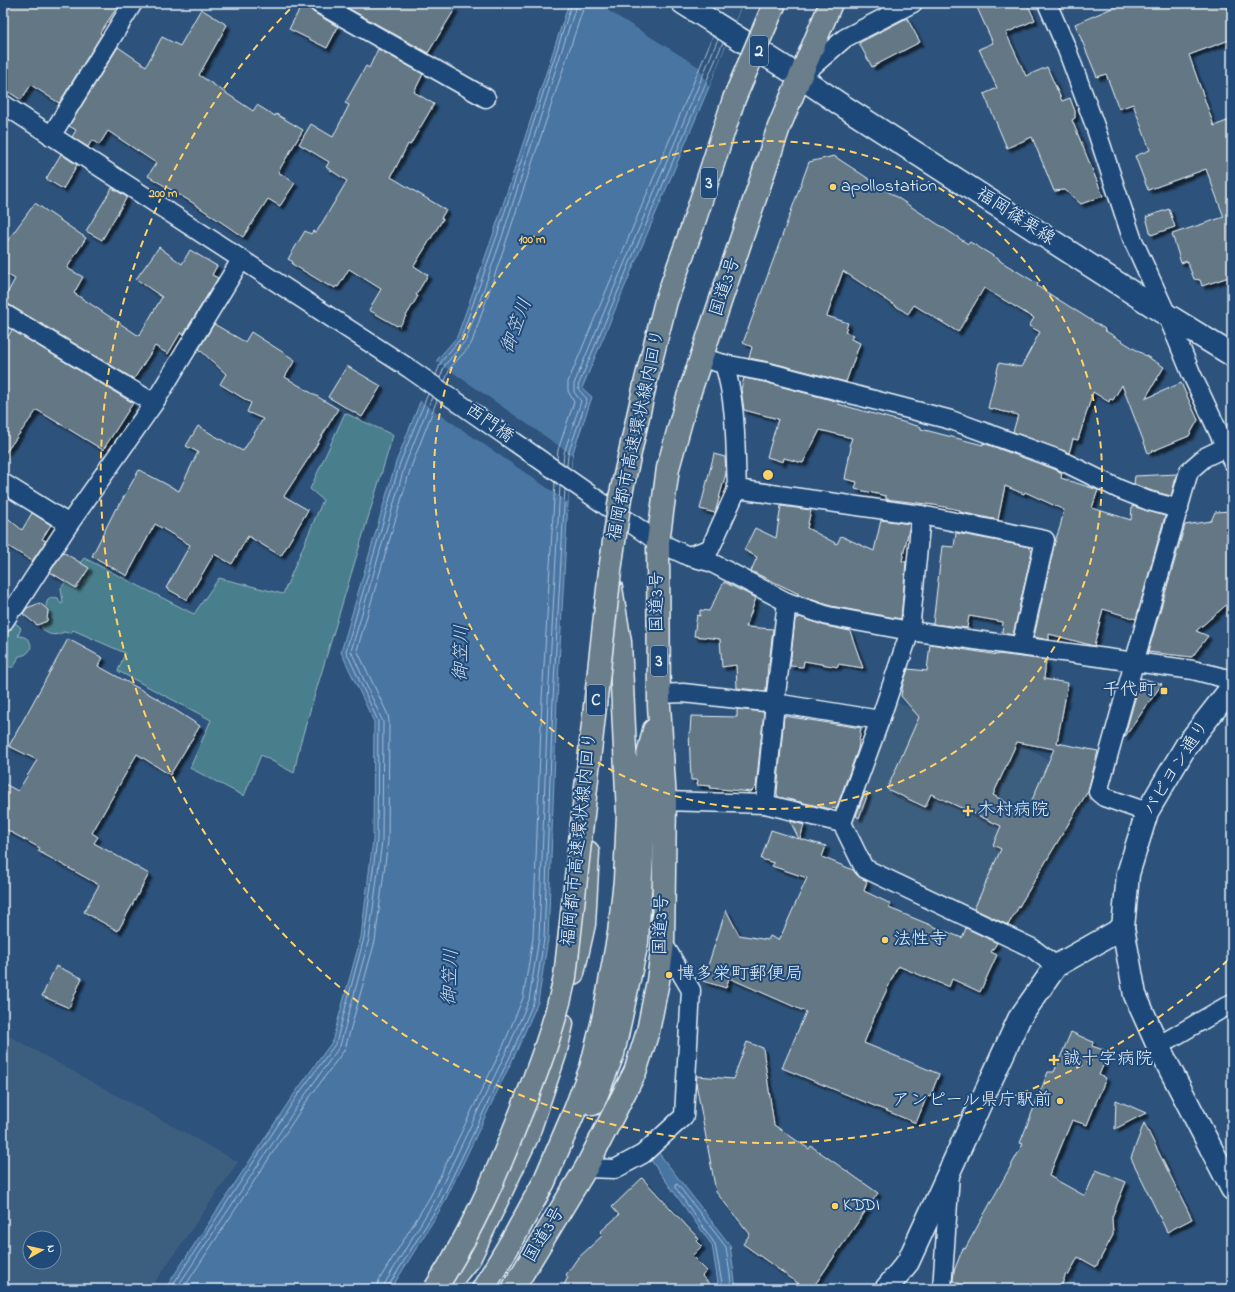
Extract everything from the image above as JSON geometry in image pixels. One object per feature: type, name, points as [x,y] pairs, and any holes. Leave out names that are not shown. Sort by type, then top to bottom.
[{"type":"highway","name":"福岡都市高速環状線内回り","points":[[436,1289],[473,1223],[499,1169],[543,1056],[558,1008],[565,977],[608,586],[620,498],[646,380],[666,301],[734,99],[775,3]]},
{"type":"highway","name":"3","points":[[443,1289],[470,1257],[527,1137],[555,1054],[584,924],[605,555],[610,508],[622,448],[636,388],[679,250],[738,116],[780,3]]},
{"type":"highway","name":"2","points":[[738,100],[780,3]]},
{"type":"highway","name":"国道3号","points":[[513,1289],[586,1168],[635,1072],[648,1031],[658,981],[663,943],[665,801],[660,699],[658,542],[668,468],[686,403],[779,127],[831,3]]},
{"type":"highway","name":"C","points":[[443,1289],[479,1229],[505,1176],[530,1111],[560,1016],[569,971],[614,569],[624,501],[649,379],[670,303],[738,100]]},
{"type":"highway","points":[[483,1289],[514,1237],[547,1175],[575,1110],[591,1068],[603,1020],[619,933],[625,880],[628,814],[620,642],[605,555]]},
{"type":"highway","points":[[486,1289],[521,1237],[582,1131],[613,1054],[637,942],[646,764],[660,699]]},
{"type":"main road","name":"福岡篠栗線","points":[[683,3],[800,77],[846,109],[1167,316],[1232,355]]},
{"type":"main road","name":"パピヨン通り","points":[[1228,697],[1186,746],[1147,812],[1128,874],[1123,928],[1135,995],[1158,1046],[1232,1189]]},
{"type":"main road","points":[[886,1289],[908,1262],[1018,1019],[1056,966],[1123,928]]},
{"type":"street","points":[[51,136],[133,3]]},
{"type":"street","points":[[318,3],[486,98]]},
{"type":"street","points":[[800,77],[846,38],[913,3]]},
{"type":"street","points":[[1047,3],[1066,47],[1095,126],[1132,238],[1191,373],[1229,454],[1205,457],[1190,471],[1098,792],[1104,797],[1147,812]]},
{"type":"street","name":"西門橋","points":[[3,104],[410,369],[658,542],[688,556],[710,562],[787,602],[828,616],[910,631],[1193,670],[1232,680]]},
{"type":"street","points":[[9,614],[69,524],[154,403],[241,260]]},
{"type":"street","points":[[3,313],[154,403]]},
{"type":"street","points":[[702,358],[766,372],[951,420],[1058,459],[1119,489],[1149,501],[1179,509]]},
{"type":"street","points":[[688,556],[710,549],[737,489],[734,420],[724,364]]},
{"type":"street","points":[[3,483],[69,524]]},
{"type":"street","points":[[737,489],[921,515],[1045,540],[1021,646]]},
{"type":"street","points":[[921,515],[910,631],[880,720],[842,823],[864,868],[1032,948],[1056,966]]},
{"type":"street","points":[[765,804],[787,602]]},
{"type":"street","points":[[660,699],[683,693],[775,703],[880,720]]},
{"type":"street","points":[[665,801],[765,804],[842,823]]},
{"type":"street","points":[[586,1168],[615,1169],[643,1154],[684,1116],[691,990],[663,943]]},
{"type":"street","points":[[1158,1046],[1232,1003]]},
{"type":"street","points":[[942,1289],[951,1168]]},
{"type":"shaded area","name":"木村病院","points":[[895,701],[933,719],[992,727],[1095,788],[1010,933],[869,865],[850,822]]},
{"type":"shaded area","points":[[3,1033],[238,1162],[150,1289],[3,1289]]},
{"type":"green space","points":[[345,413],[393,435],[300,744],[294,773],[261,755],[244,796],[190,768],[211,720],[118,671],[125,653],[73,630],[70,633],[64,632],[57,634],[46,632],[43,629],[40,619],[49,599],[53,597],[58,598],[61,604],[63,603],[61,588],[84,558],[194,614],[219,578],[283,594],[323,500],[310,489]]},
{"type":"green space","points":[[14,623],[21,628],[18,636],[28,639],[31,646],[28,652],[19,656],[14,666],[10,667],[3,664],[3,633],[8,634],[7,628],[10,624]]},
{"type":"water","name":"御笠川","points":[[569,3],[742,3],[709,87],[582,388],[592,397],[572,455],[557,700],[548,939],[538,1002],[517,1050],[443,1205],[391,1289],[165,1289],[292,1097],[332,1042],[361,937],[373,840],[374,722],[341,652],[396,462],[437,360],[457,337],[493,235]]},
{"type":"water","points":[[658,1152],[730,1245],[736,1289],[719,1289],[712,1245],[650,1159]]},
{"type":"pier","points":[[596,3],[742,3],[709,87],[699,67]]},
{"type":"pier","points":[[435,360],[572,455],[568,502],[419,400]]},
{"type":"building","points":[[3,3],[120,3],[100,33],[102,34],[59,103],[31,85],[21,100],[3,88]]},
{"type":"building","points":[[303,3],[308,3],[309,8],[313,12],[338,27],[327,48],[289,29]]},
{"type":"building","points":[[339,3],[445,3],[455,9],[428,53]]},
{"type":"building","points":[[975,3],[993,3],[996,9],[1009,3],[1027,3],[1035,20],[1006,33],[1026,76],[1047,67],[1062,101],[1070,98],[1075,111],[1075,118],[1072,120],[1103,196],[1081,204],[1065,190],[1054,191],[1032,137],[1007,148],[984,94],[997,88],[979,49],[993,43]]},
{"type":"building","points":[[1124,3],[1226,3],[1232,23],[1232,39],[1189,55],[1214,126],[1232,119],[1232,276],[1202,286],[1200,280],[1194,279],[1187,261],[1181,263],[1172,234],[1224,217],[1206,169],[1148,190],[1135,156],[1150,150],[1133,104],[1119,109],[1106,74],[1097,77],[1075,24]]},
{"type":"building","points":[[201,9],[227,25],[199,75],[253,111],[257,105],[303,130],[278,172],[295,183],[280,206],[268,199],[243,237],[193,203],[148,176],[156,163],[108,131],[99,145],[92,140],[88,147],[72,137],[76,130],[69,126],[118,47],[146,66],[162,37],[180,46]]},
{"type":"building","points":[[907,18],[920,42],[872,67],[859,43]]},
{"type":"building","points":[[378,49],[423,74],[414,92],[434,104],[410,145],[408,144],[391,177],[446,210],[441,218],[443,219],[414,266],[428,275],[416,295],[418,296],[400,326],[397,326],[369,310],[381,289],[349,269],[338,287],[336,286],[335,288],[292,264],[293,262],[288,259],[305,231],[311,234],[313,231],[316,233],[347,181],[326,167],[329,162],[299,144],[311,124],[333,137],[349,105],[345,103],[366,66],[369,68]]},
{"type":"building","points":[[61,154],[77,165],[63,189],[46,179]]},
{"type":"building","points":[[834,156],[968,244],[970,242],[1038,284],[1037,286],[1164,367],[1145,399],[1181,383],[1198,420],[1189,436],[1148,453],[1122,385],[1113,400],[1110,399],[1109,402],[1093,392],[1078,440],[1073,439],[1069,453],[1013,432],[1018,415],[988,408],[999,363],[1021,367],[1040,332],[1029,326],[1034,318],[984,288],[958,332],[914,305],[908,314],[843,271],[827,316],[848,323],[845,332],[853,335],[851,339],[860,343],[846,382],[749,358],[752,347],[743,343],[809,162]]},
{"type":"building","points":[[112,188],[127,197],[102,240],[86,231]]},
{"type":"building","points":[[35,203],[86,238],[67,268],[83,277],[74,293],[139,336],[162,297],[136,279],[159,247],[182,264],[190,250],[217,266],[212,275],[218,278],[183,335],[181,332],[168,354],[155,346],[134,379],[3,301],[15,279],[3,272],[3,247]]},
{"type":"building","points":[[1169,209],[1175,227],[1151,235],[1146,217]]},
{"type":"building","points":[[214,324],[245,342],[251,332],[295,360],[285,377],[338,409],[284,496],[308,510],[281,556],[248,536],[232,564],[214,554],[187,600],[166,588],[190,545],[155,524],[127,576],[92,556],[116,508],[117,509],[139,470],[179,491],[198,452],[186,446],[198,426],[243,451],[263,419],[247,412],[251,403],[220,384],[226,374],[199,349]]},
{"type":"building","points":[[12,330],[133,403],[103,450],[37,410],[3,456],[3,345]]},
{"type":"building","points":[[347,366],[381,386],[362,417],[328,397]]},
{"type":"building","points":[[744,378],[839,402],[838,404],[921,427],[921,429],[983,445],[983,443],[1054,469],[1062,473],[1061,478],[1098,490],[1092,508],[1131,520],[1132,506],[1165,516],[1136,619],[1103,609],[1094,646],[1049,634],[1049,640],[1034,637],[1055,541],[1064,510],[1025,492],[1024,494],[1005,486],[998,520],[934,505],[886,499],[886,496],[855,489],[857,482],[845,479],[851,447],[849,446],[852,438],[820,430],[803,463],[784,458],[783,462],[767,457],[778,419],[744,410],[741,389]]},
{"type":"building","points":[[714,454],[725,457],[726,473],[715,513],[700,509]]},
{"type":"building","points":[[1177,474],[1171,496],[1134,484],[1135,476]]},
{"type":"building","points":[[781,506],[811,510],[807,528],[837,544],[841,536],[874,551],[881,520],[910,524],[902,561],[906,562],[901,619],[831,606],[798,595],[799,594],[751,571],[757,557],[744,550],[755,528],[776,538]]},
{"type":"building","points":[[1232,511],[1232,600],[1196,631],[1208,636],[1192,657],[1148,652],[1185,525],[1211,521],[1215,512]]},
{"type":"building","points":[[32,513],[51,525],[42,539],[46,541],[32,561],[3,543],[3,514],[22,530]]},
{"type":"building","points":[[956,533],[1029,547],[1032,551],[1013,635],[1002,633],[1003,622],[969,616],[967,628],[933,624],[942,546],[954,547]]},
{"type":"building","points":[[63,552],[89,568],[76,588],[50,572]]},
{"type":"building","points":[[724,582],[756,598],[746,627],[773,629],[766,691],[737,688],[736,665],[722,667],[720,639],[694,636],[697,615],[700,616],[700,610],[709,611]]},
{"type":"building","points":[[40,603],[48,610],[47,621],[37,625],[23,614],[27,608]]},
{"type":"building","points":[[800,617],[825,626],[850,631],[863,668],[838,664],[838,667],[804,661],[803,667],[790,666],[795,620]]},
{"type":"building","points":[[68,639],[103,658],[98,666],[158,699],[200,726],[170,775],[137,754],[92,833],[98,837],[94,843],[149,874],[118,931],[84,912],[99,885],[38,851],[40,848],[3,828],[3,783],[18,791],[37,760],[9,746]]},
{"type":"building","points":[[930,644],[998,655],[1046,660],[1044,679],[1068,683],[1057,743],[1098,751],[1088,791],[1008,925],[974,909],[1001,849],[993,845],[1001,826],[931,794],[925,807],[887,789],[919,717],[901,696],[908,669],[927,671]],"holes":[[[1017,742],[1054,749],[1026,814],[993,795]]]},
{"type":"building","points":[[1141,678],[1162,684],[1124,738]]},
{"type":"building","points":[[737,709],[764,712],[756,787],[751,792],[710,788],[711,786],[697,785],[698,780],[691,780],[689,732],[691,716],[737,717]]},
{"type":"building","points":[[784,716],[861,728],[858,749],[836,809],[778,797],[777,793]]},
{"type":"building","points":[[865,792],[868,793],[859,818],[856,816]]},
{"type":"building","points":[[790,821],[804,825],[800,839],[826,846],[822,857],[853,870],[859,877],[867,881],[864,891],[891,904],[889,908],[962,938],[966,928],[997,943],[991,952],[997,955],[980,992],[952,979],[949,987],[898,966],[876,1013],[864,1043],[939,1074],[930,1097],[927,1096],[916,1123],[782,1068],[806,1012],[729,978],[726,988],[703,981],[726,910],[739,935],[768,940],[770,936],[778,940],[781,936],[807,878],[772,866],[774,863],[761,859],[771,830],[799,839]]},
{"type":"building","points":[[56,966],[82,978],[69,1008],[42,996]]},
{"type":"building","points":[[1071,1032],[1093,1042],[1092,1046],[1109,1052],[1099,1075],[1106,1078],[1087,1125],[1072,1120],[1049,1176],[1085,1196],[1096,1170],[1126,1182],[1112,1217],[1113,1235],[1096,1267],[1078,1257],[1068,1276],[1066,1274],[1060,1289],[973,1289],[953,1281],[954,1271],[963,1248],[965,1249],[1023,1144],[1020,1143],[1048,1072],[1054,1072]]},
{"type":"building","points":[[747,1042],[763,1048],[774,1125],[809,1149],[811,1146],[878,1193],[812,1289],[806,1289],[743,1244],[750,1234],[716,1192],[696,1083],[697,1076],[733,1079]]},
{"type":"building","points":[[1116,1100],[1146,1113],[1115,1129]]},
{"type":"building","points":[[1144,1123],[1192,1219],[1167,1232],[1131,1158]]},
{"type":"building","points":[[642,1178],[699,1239],[697,1241],[702,1246],[692,1256],[707,1271],[702,1276],[714,1289],[562,1289],[568,1277],[566,1275],[577,1259],[603,1235],[600,1232],[619,1215],[612,1207]]},
{"type":"place","name":"apollostation","points":[[833,187]]},
{"type":"place","name":"千代町","points":[[1164,691]]},
{"type":"place","name":"木村病院","points":[[968,811]]},
{"type":"place","name":"法性寺","points":[[885,940]]},
{"type":"place","name":"博多栄町郵便局","points":[[669,975]]},
{"type":"place","name":"誠十字病院","points":[[1054,1060]]},
{"type":"place","name":"アンピール県庁駅前","points":[[1060,1101]]},
{"type":"place","name":"KDDI","points":[[835,1206]]}]
